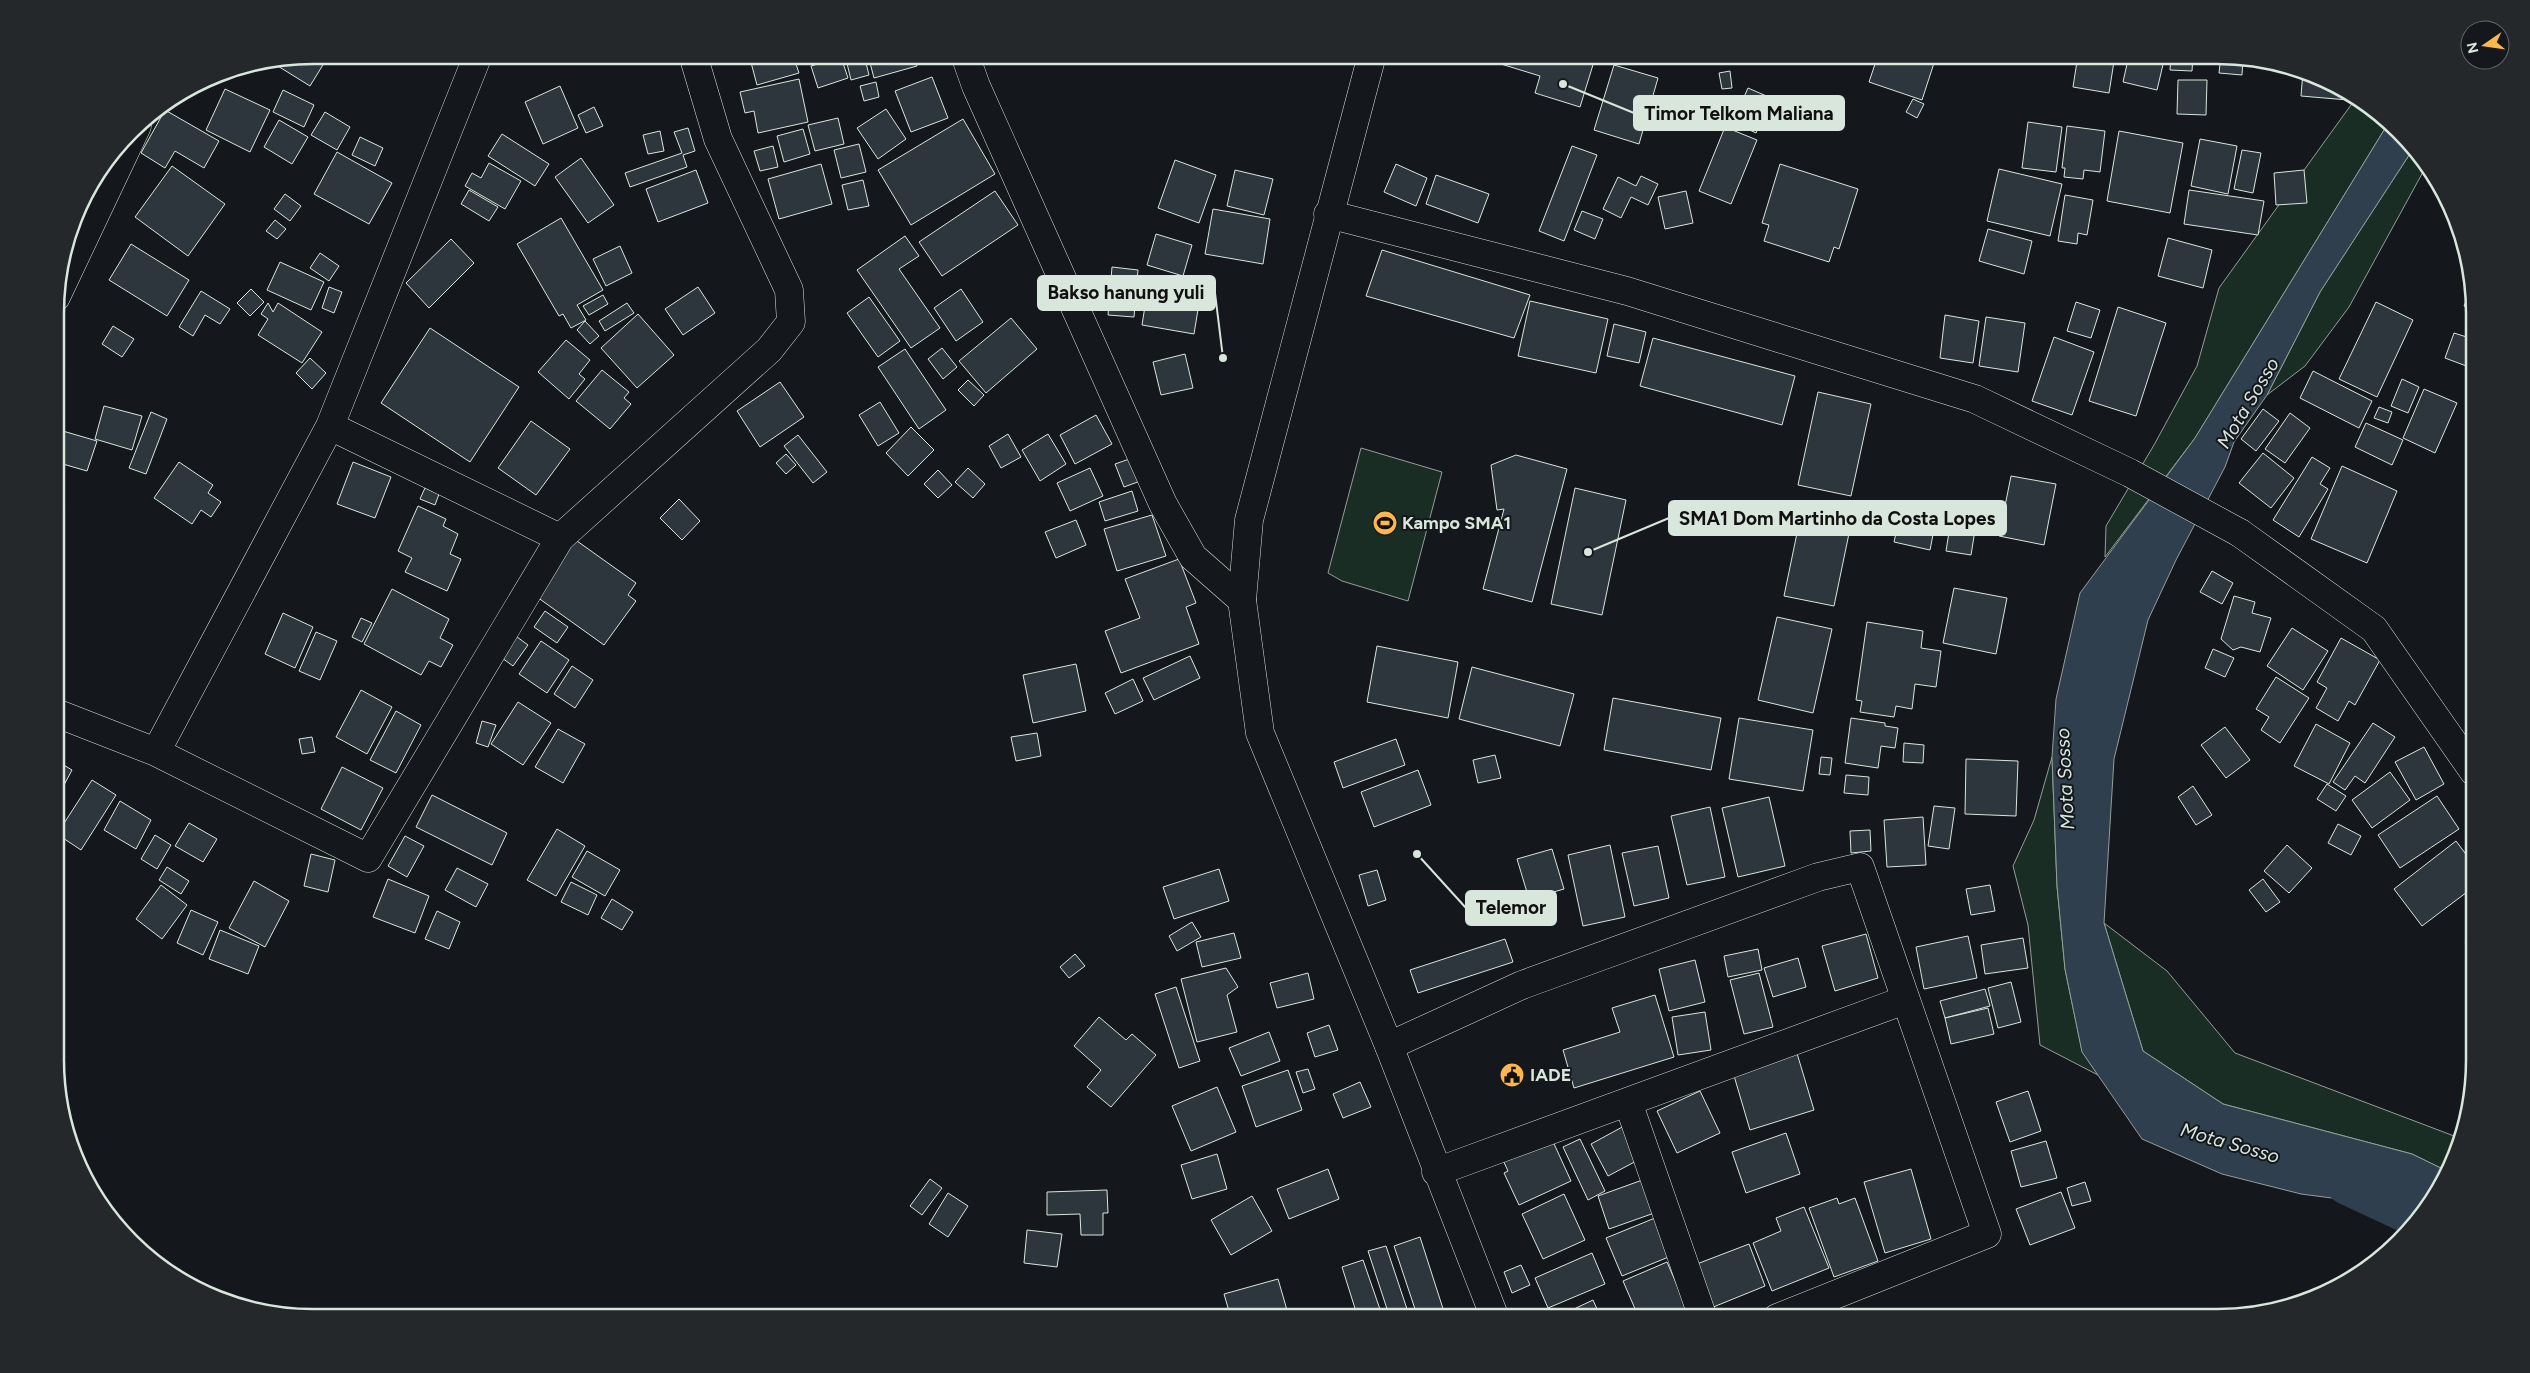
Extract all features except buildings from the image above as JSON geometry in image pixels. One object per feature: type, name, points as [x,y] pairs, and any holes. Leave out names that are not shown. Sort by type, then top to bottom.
[{"type":"street","points":[[156,752],[330,426],[474,64]]},
{"type":"street","points":[[64,716],[156,752],[368,858],[560,538],[769,350],[791,322],[789,290],[718,138],[696,64]]},
{"type":"street","points":[[968,64],[976,86],[1163,504],[1193,557],[1242,600]]},
{"type":"street","points":[[1370,64],[1328,214],[1249,520],[1242,600],[1260,733],[1389,1046],[1436,1172],[1491,1309]]},
{"type":"street","points":[[67,275],[128,147]]},
{"type":"street","points":[[1328,214],[1627,291],[1975,400],[2130,473],[2240,533],[2374,629],[2466,761]]},
{"type":"street","points":[[330,426],[560,538]]},
{"type":"street","points":[[1389,1046],[1522,985],[1818,877],[1860,866],[1987,1234],[1800,1309]]},
{"type":"street","points":[[1436,1172],[1905,1000]]},
{"type":"street","points":[[1628,1102],[1700,1309]]},
{"type":"green space","points":[[2352,103],[2385,129],[2195,438],[2105,557],[2106,526],[2154,445],[2197,366],[2219,288]]},
{"type":"green space","points":[[2409,155],[2423,172],[2349,307],[2305,366],[2267,395],[2320,292]]},
{"type":"green space","name":"Kampo SMA1","points":[[1361,448],[1442,472],[1408,601],[1342,581],[1328,573]]},
{"type":"green space","points":[[2052,757],[2057,886],[2065,969],[2082,1051],[2098,1075],[2040,1045],[2028,925],[2013,866],[2034,820]]},
{"type":"green space","points":[[2104,923],[2167,971],[2235,1053],[2454,1136],[2442,1168],[2412,1154],[2223,1104],[2143,1051]]},
{"type":"water","points":[[2385,129],[2409,155],[2320,292],[2267,395],[2234,442],[2225,467],[2176,560],[2148,620],[2114,759],[2104,923],[2143,1051],[2223,1104],[2412,1154],[2442,1168],[2417,1209],[2301,1194],[2222,1174],[2142,1139],[2082,1052],[2065,969],[2057,886],[2052,757],[2056,699],[2080,593],[2195,438]]},
{"type":"waterway","name":"Mota Sosso","points":[[2350,1178],[2417,1209]]},
{"type":"place","name":"Timor Telkom Maliana","points":[[1563,84]]},
{"type":"place","name":"Bakso hanung yuli","points":[[1223,358]]},
{"type":"place","name":"Kampo SMA1","points":[[1385,523]]},
{"type":"place","name":"SMA1 Dom Martinho da Costa Lopes","points":[[1588,552]]},
{"type":"place","name":"Telemor","points":[[1417,854]]},
{"type":"place","name":"IADE","points":[[1512,1075]]}]
